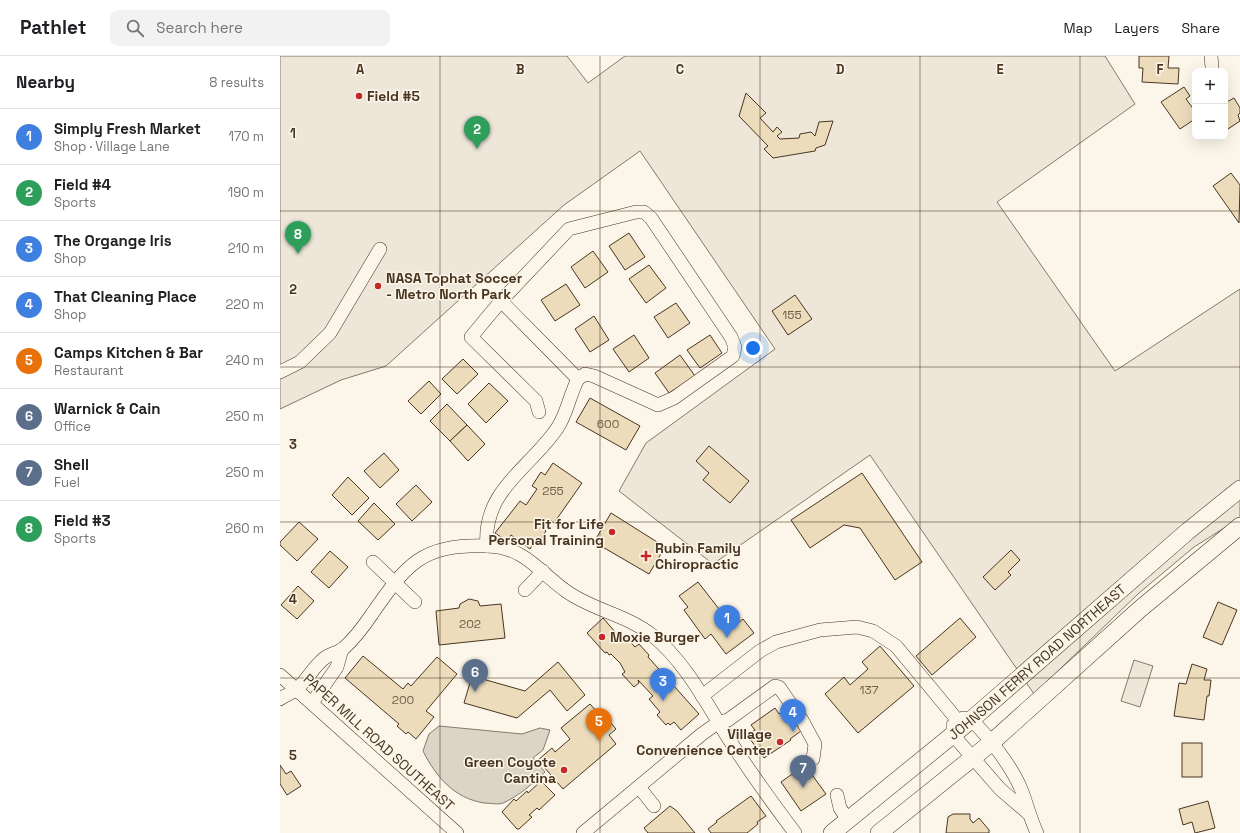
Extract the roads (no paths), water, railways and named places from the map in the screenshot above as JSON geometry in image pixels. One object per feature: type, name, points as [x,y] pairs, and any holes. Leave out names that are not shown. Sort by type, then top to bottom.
[{"type":"main road","name":"JOHNSON FERRY ROAD NORTHEAST","points":[[832,833],[971,720],[1183,536],[1240,489]]},
{"type":"main road","name":"JOHNSON FERRY ROAD NORTHEAST","points":[[879,833],[990,743],[1140,609],[1240,526]]},
{"type":"street","points":[[487,546],[486,529],[488,519],[497,499],[516,474],[548,441],[559,426],[578,379],[585,374],[594,376],[658,405],[674,398],[733,356],[735,347],[731,337],[648,215],[644,212],[636,212],[569,229],[501,301],[471,336],[536,401],[539,412]]},
{"type":"street","points":[[280,372],[300,362],[330,333],[380,249]]},
{"type":"street","points":[[501,301],[578,379]]},
{"type":"street","points":[[280,699],[297,690],[325,657],[342,649],[365,624],[395,581],[414,562],[435,552],[455,547],[487,546],[508,549],[521,555],[543,571],[567,592],[629,619],[652,635],[677,662],[719,722],[765,782],[795,833]]},
{"type":"street","points":[[373,562],[395,581],[415,602]]},
{"type":"street","points":[[525,590],[543,571]]},
{"type":"street","points":[[702,696],[760,651],[776,642],[820,630],[857,627],[873,631],[896,646],[954,716],[971,720],[990,743],[1013,774],[1021,789],[1036,833]]},
{"type":"street","points":[[312,703],[337,667],[342,649]]},
{"type":"street","name":"PAPER MILL ROAD SOUTHEAST","points":[[280,675],[457,833]]},
{"type":"street","points":[[583,833],[702,734],[719,722],[728,720],[770,688],[775,686],[779,687],[802,720],[815,744],[813,759]]},
{"type":"street","points":[[954,716],[953,735],[1000,789],[1028,813]]},
{"type":"street","points":[[639,787],[654,806]]},
{"type":"street","points":[[837,795],[840,808],[848,820]]},
{"type":"place","name":"Field #5","points":[[359,96]]},
{"type":"place","name":"Field #4","points":[[477,149]]},
{"type":"place","name":"Field #3","points":[[298,254]]},
{"type":"place","name":"NASA Tophat Soccer - Metro North Park","points":[[378,286]]},
{"type":"place","name":"Fit for Life Personal Training","points":[[612,532]]},
{"type":"place","name":"Rubin Family Chiropractic","points":[[646,556]]},
{"type":"place","name":"Moxie Burger","points":[[602,637]]},
{"type":"place","name":"Simply Fresh Market","points":[[727,638]]},
{"type":"place","name":"Warnick & Cain","points":[[475,692]]},
{"type":"place","name":"The Organge Iris","points":[[663,701]]},
{"type":"place","name":"That Cleaning Place","points":[[793,732]]},
{"type":"place","name":"Camps Kitchen & Bar","points":[[599,741]]},
{"type":"place","name":"Village Convenience Center","points":[[780,742]]},
{"type":"place","name":"Green Coyote Cantina","points":[[564,770]]},
{"type":"place","name":"Shell","points":[[803,788]]}]
